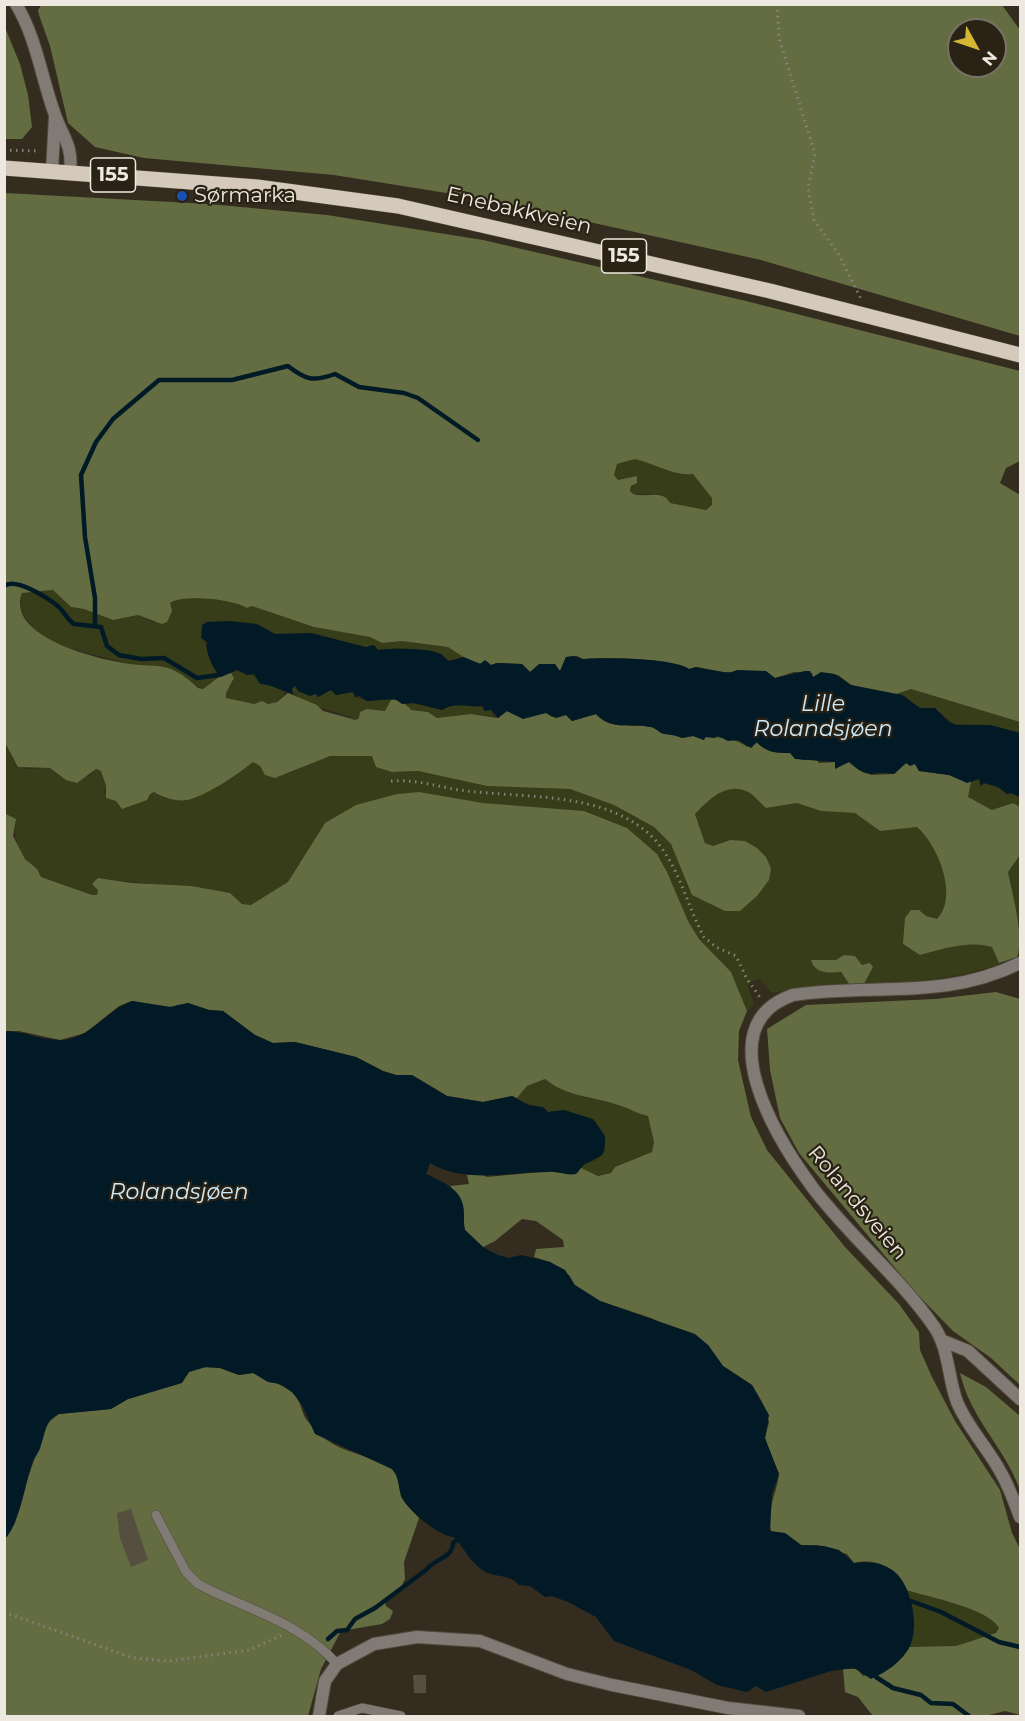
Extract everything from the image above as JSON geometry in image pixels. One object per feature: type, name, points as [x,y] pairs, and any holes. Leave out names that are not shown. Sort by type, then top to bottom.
[{"type":"main road","name":"Enebakkveien","points":[[4,168],[268,188],[398,206],[581,246],[867,315],[1020,355]]},
{"type":"street","points":[[16,4],[34,40],[55,116],[68,141],[70,172]]},
{"type":"street","points":[[52,171],[55,116]]},
{"type":"street","points":[[768,1009],[783,999],[804,993],[917,990],[962,984],[1020,963]]},
{"type":"street","name":"Rolandsveien","points":[[768,1009],[755,1029],[751,1059],[757,1085],[771,1120],[813,1188],[912,1298],[941,1340],[960,1407],[969,1425],[1000,1471],[1020,1517]]},
{"type":"street","points":[[941,1340],[968,1351],[1020,1399]]},
{"type":"street","points":[[319,1716],[325,1681],[337,1664],[362,1649],[389,1640],[417,1636],[462,1638],[492,1644],[567,1674],[612,1685],[728,1708],[800,1716]]},
{"type":"lane","points":[[156,1515],[186,1572],[198,1584],[296,1629],[319,1644],[337,1664]]},
{"type":"lane","points":[[338,1716],[362,1708],[401,1716]]},
{"type":"path","points":[[777,4],[779,38],[815,154],[808,188],[814,220],[838,253],[867,315]]},
{"type":"path","points":[[4,150],[53,150]]},
{"type":"path","points":[[391,781],[419,781],[456,790],[587,805],[629,820],[648,833],[662,849],[704,937],[716,947],[736,956],[747,979],[768,1009]]},
{"type":"path","points":[[4,1612],[134,1658],[169,1661],[250,1650],[296,1629]]},
{"type":"green space","points":[[42,4],[1002,5],[1020,30],[1020,336],[761,260],[490,200],[334,175],[144,158],[95,147],[68,123],[50,46],[38,10]]},
{"type":"green space","points":[[4,25],[20,64],[28,95],[32,127],[22,139],[5,139]]},
{"type":"green space","points":[[5,193],[209,204],[327,215],[483,240],[746,301],[1020,371],[1020,461],[1006,468],[1000,483],[1020,495],[1020,722],[911,689],[896,694],[851,685],[838,675],[813,677],[812,673],[794,672],[775,678],[758,672],[715,672],[696,667],[689,669],[653,660],[583,659],[577,656],[566,657],[560,671],[553,664],[543,664],[530,672],[522,664],[497,663],[491,665],[486,661],[482,664],[468,660],[448,647],[402,641],[382,643],[370,637],[314,627],[252,606],[247,608],[231,602],[208,599],[186,599],[170,603],[172,611],[167,622],[162,624],[138,615],[113,620],[84,609],[71,607],[53,590],[22,593],[20,609],[27,622],[41,634],[58,643],[116,662],[166,667],[198,688],[203,689],[220,676],[231,673],[234,678],[226,693],[226,698],[254,704],[262,701],[268,704],[277,702],[288,693],[317,705],[323,711],[356,720],[360,712],[367,709],[385,711],[391,700],[402,702],[411,710],[428,712],[437,718],[471,714],[498,718],[507,711],[517,716],[546,713],[552,717],[566,715],[572,721],[596,714],[615,725],[651,727],[682,738],[693,736],[704,740],[706,737],[722,738],[733,740],[747,747],[756,742],[768,750],[790,753],[802,760],[816,759],[819,763],[835,762],[836,766],[849,762],[871,775],[894,774],[906,763],[915,764],[919,771],[949,775],[971,782],[968,797],[992,810],[1013,803],[1020,807],[1020,855],[1008,872],[1019,927],[1017,957],[999,963],[992,947],[975,944],[920,955],[903,944],[905,918],[911,910],[919,910],[926,916],[937,919],[943,909],[946,885],[943,871],[932,846],[917,827],[880,831],[855,813],[821,811],[797,803],[766,808],[750,793],[740,789],[725,790],[712,798],[695,814],[705,843],[713,846],[730,840],[745,841],[766,857],[771,869],[769,880],[757,896],[740,911],[725,911],[692,895],[671,844],[654,827],[614,805],[570,789],[487,786],[418,771],[392,772],[376,767],[372,756],[330,756],[275,778],[265,775],[260,766],[253,762],[223,783],[191,799],[172,799],[154,792],[147,800],[122,809],[116,801],[106,798],[106,786],[101,771],[96,769],[77,783],[66,780],[50,768],[18,767],[5,743]],"holes":[[[635,459],[671,471],[693,474],[712,498],[712,505],[706,510],[670,503],[659,495],[633,494],[630,491],[631,486],[637,483],[637,476],[618,480],[614,475],[617,464]]]},
{"type":"green space","points":[[635,459],[671,471],[694,474],[712,498],[712,505],[706,510],[670,503],[661,494],[633,494],[630,491],[637,476],[618,480],[614,475],[617,464]]},
{"type":"green space","points":[[53,590],[71,607],[84,609],[113,620],[138,615],[153,622],[170,603],[188,597],[233,600],[247,608],[252,606],[314,627],[370,637],[382,643],[402,641],[449,647],[464,657],[449,661],[433,651],[378,650],[371,645],[366,648],[311,633],[275,634],[257,624],[207,622],[203,631],[204,640],[220,676],[202,689],[182,675],[154,666],[129,664],[58,645],[34,631],[20,609],[22,593]]},
{"type":"green space","points":[[237,670],[275,686],[285,693],[272,703],[254,704],[226,699],[226,693],[233,681],[231,673]]},
{"type":"green space","points":[[295,686],[299,692],[318,696],[331,690],[337,695],[353,692],[355,697],[367,701],[383,698],[391,700],[385,711],[367,709],[356,720],[303,700],[292,689]]},
{"type":"green space","points":[[911,689],[1020,722],[1020,733],[990,725],[953,724],[941,713],[915,706],[906,696],[896,694]]},
{"type":"green space","points":[[412,703],[442,710],[454,705],[473,706],[491,710],[494,716],[471,714],[437,718],[428,712],[411,710],[406,704]]},
{"type":"green space","points":[[4,743],[13,759],[25,769],[50,768],[66,780],[89,776],[96,769],[101,771],[106,786],[104,793],[116,801],[154,792],[166,799],[178,796],[222,781],[253,762],[260,766],[265,775],[273,776],[290,773],[323,758],[341,754],[373,756],[376,767],[392,772],[418,771],[487,786],[570,789],[614,805],[654,827],[671,844],[679,861],[771,869],[760,853],[744,842],[729,840],[713,846],[705,843],[695,813],[725,790],[740,789],[748,792],[766,808],[797,803],[821,811],[855,813],[880,831],[918,827],[939,858],[946,885],[943,909],[937,919],[926,916],[919,910],[911,910],[905,918],[920,955],[974,944],[992,947],[999,963],[1002,963],[968,973],[934,979],[864,984],[873,967],[862,965],[855,956],[844,955],[836,960],[824,962],[846,977],[850,985],[803,987],[772,993],[759,979],[752,981],[748,986],[754,1004],[747,1011],[731,972],[699,939],[688,921],[657,854],[627,828],[584,811],[483,803],[419,792],[397,794],[325,823],[288,882],[251,905],[243,904],[230,893],[99,878],[97,895],[92,895],[41,877],[21,851],[17,844],[16,819],[5,813]]},
{"type":"green space","points":[[979,779],[980,784],[990,785],[1020,797],[1020,807],[1013,803],[992,810],[967,798],[971,782]]},
{"type":"green space","points":[[419,792],[483,803],[584,811],[627,828],[657,854],[688,921],[699,939],[731,972],[747,1011],[739,1031],[738,1060],[751,1117],[767,1150],[845,1247],[899,1304],[919,1332],[920,1350],[932,1377],[955,1421],[1000,1490],[1012,1533],[1020,1549],[1020,1715],[1005,1711],[985,1716],[873,1716],[858,1697],[845,1692],[843,1669],[857,1669],[863,1676],[892,1667],[909,1647],[956,1646],[996,1633],[999,1628],[993,1621],[971,1609],[906,1590],[891,1571],[879,1564],[854,1563],[847,1554],[817,1545],[801,1545],[785,1533],[772,1533],[769,1519],[779,1474],[765,1438],[769,1422],[762,1402],[752,1385],[723,1366],[708,1345],[651,1318],[600,1301],[574,1285],[570,1276],[550,1262],[534,1257],[536,1249],[564,1247],[563,1240],[536,1221],[522,1219],[495,1241],[483,1247],[465,1230],[459,1201],[450,1186],[469,1184],[467,1175],[478,1173],[487,1177],[551,1171],[560,1173],[581,1168],[598,1176],[611,1173],[615,1167],[652,1152],[654,1142],[648,1116],[625,1107],[563,1090],[545,1079],[527,1086],[517,1098],[512,1096],[483,1102],[447,1096],[412,1075],[396,1075],[383,1071],[356,1057],[295,1042],[273,1043],[255,1035],[223,1011],[209,1010],[188,1003],[170,1007],[132,1001],[119,1006],[85,1033],[60,1040],[19,1031],[5,1031],[4,813],[16,819],[13,836],[25,859],[37,869],[41,877],[92,895],[97,895],[98,890],[92,884],[98,878],[132,883],[191,886],[230,893],[242,904],[251,905],[288,882],[325,823],[356,805],[397,794]]},
{"type":"green space","points":[[1020,855],[1020,939],[1008,872]]},
{"type":"green space","points":[[844,955],[855,956],[862,965],[870,963],[873,967],[864,984],[850,985],[841,972],[819,970],[811,960],[836,960]]},
{"type":"green space","points":[[996,992],[1020,999],[1020,1385],[991,1358],[953,1331],[915,1292],[799,1153],[780,1118],[770,1070],[767,1029],[806,1005],[935,999]]},
{"type":"green space","points":[[545,1079],[563,1090],[625,1107],[648,1116],[654,1142],[652,1152],[615,1167],[611,1173],[595,1175],[588,1173],[581,1168],[584,1164],[597,1160],[603,1133],[596,1122],[564,1110],[548,1112],[517,1098],[527,1086]]},
{"type":"green space","points":[[198,1367],[220,1368],[239,1375],[253,1373],[280,1385],[294,1394],[306,1419],[327,1440],[338,1447],[374,1459],[397,1474],[401,1497],[419,1518],[404,1562],[405,1579],[400,1589],[385,1601],[386,1606],[393,1611],[390,1619],[382,1624],[341,1631],[321,1669],[308,1716],[5,1716],[4,1539],[15,1523],[17,1509],[47,1423],[59,1414],[111,1409],[128,1399],[181,1383],[189,1372]]},
{"type":"green space","points":[[960,1373],[986,1387],[1020,1416],[1020,1490],[1006,1460],[971,1404]]},
{"type":"green space","points":[[906,1590],[971,1609],[993,1621],[999,1628],[996,1633],[956,1646],[909,1647],[914,1623]]},
{"type":"water","name":"Lille Rolandsjøen","points":[[229,621],[257,624],[275,634],[311,633],[366,647],[374,645],[378,650],[433,651],[449,661],[464,657],[480,664],[485,660],[491,665],[497,663],[522,664],[530,672],[539,664],[555,664],[560,671],[566,657],[574,656],[583,659],[655,660],[681,665],[689,669],[696,667],[729,673],[737,670],[766,671],[775,678],[805,671],[810,671],[813,677],[821,672],[835,674],[851,685],[902,695],[920,708],[935,708],[949,722],[957,725],[990,725],[1020,733],[1020,797],[1011,793],[1007,794],[998,787],[984,783],[981,786],[979,779],[967,783],[949,775],[919,771],[915,764],[910,766],[906,763],[894,774],[866,773],[849,762],[835,769],[835,762],[795,759],[790,753],[768,750],[757,742],[751,748],[738,740],[728,741],[718,736],[705,737],[704,740],[693,736],[682,738],[662,733],[651,727],[615,725],[596,714],[572,721],[566,715],[556,718],[546,713],[523,719],[507,711],[498,718],[491,710],[484,711],[483,706],[457,705],[442,710],[414,703],[402,704],[395,699],[367,701],[359,696],[355,697],[353,692],[336,695],[331,690],[318,697],[316,694],[310,696],[298,691],[295,686],[292,689],[293,694],[260,684],[254,674],[247,675],[237,670],[221,677],[218,674],[208,655],[207,642],[201,638],[202,625],[207,622]]},
{"type":"water","name":"Rolandsjøen","points":[[132,1001],[170,1007],[188,1003],[209,1010],[223,1011],[255,1035],[273,1043],[295,1042],[356,1057],[383,1071],[396,1075],[412,1075],[447,1096],[483,1102],[512,1096],[528,1105],[543,1107],[548,1112],[564,1110],[593,1119],[605,1136],[604,1152],[584,1165],[576,1174],[552,1172],[472,1175],[444,1169],[430,1163],[426,1174],[448,1185],[458,1194],[463,1205],[465,1230],[483,1247],[509,1258],[521,1255],[550,1262],[565,1270],[575,1285],[600,1301],[695,1334],[708,1345],[723,1366],[752,1385],[769,1415],[765,1438],[779,1474],[772,1494],[770,1531],[785,1533],[801,1545],[824,1546],[839,1550],[854,1563],[878,1564],[894,1571],[907,1590],[913,1609],[913,1638],[903,1657],[888,1670],[871,1679],[854,1668],[831,1671],[766,1692],[756,1686],[747,1692],[717,1685],[691,1670],[614,1641],[596,1617],[568,1602],[552,1596],[545,1597],[530,1586],[519,1585],[512,1579],[482,1570],[454,1537],[440,1532],[415,1514],[404,1501],[392,1469],[315,1434],[302,1405],[292,1392],[280,1384],[268,1382],[253,1373],[239,1375],[220,1368],[206,1367],[189,1372],[182,1383],[128,1399],[111,1409],[59,1414],[54,1417],[47,1427],[40,1449],[33,1461],[15,1523],[5,1539],[5,1031],[53,1040],[71,1039],[89,1030]]},
{"type":"building","points":[[131,1509],[148,1560],[131,1567],[120,1538],[117,1513]]},
{"type":"building","points":[[413,1675],[426,1675],[426,1693],[414,1693]]},
{"type":"waterway","points":[[95,626],[95,598],[85,537],[81,475],[96,442],[113,419],[159,380],[232,380],[288,366],[305,377],[315,379],[335,374],[359,387],[404,393],[418,398],[478,440]]},
{"type":"waterway","points":[[4,586],[9,584],[24,586],[59,607],[74,624],[101,627],[107,646],[119,655],[141,659],[164,658],[197,678],[219,675]]},
{"type":"waterway","points":[[328,1639],[337,1631],[347,1630],[355,1619],[375,1608],[429,1566],[447,1555],[457,1540]]},
{"type":"waterway","points":[[911,1601],[941,1612],[999,1642],[1020,1647]]},
{"type":"waterway","points":[[876,1677],[893,1688],[921,1695],[931,1703],[953,1704],[969,1716]]},
{"type":"place","name":"Sørmarka","points":[[182,196]]}]
